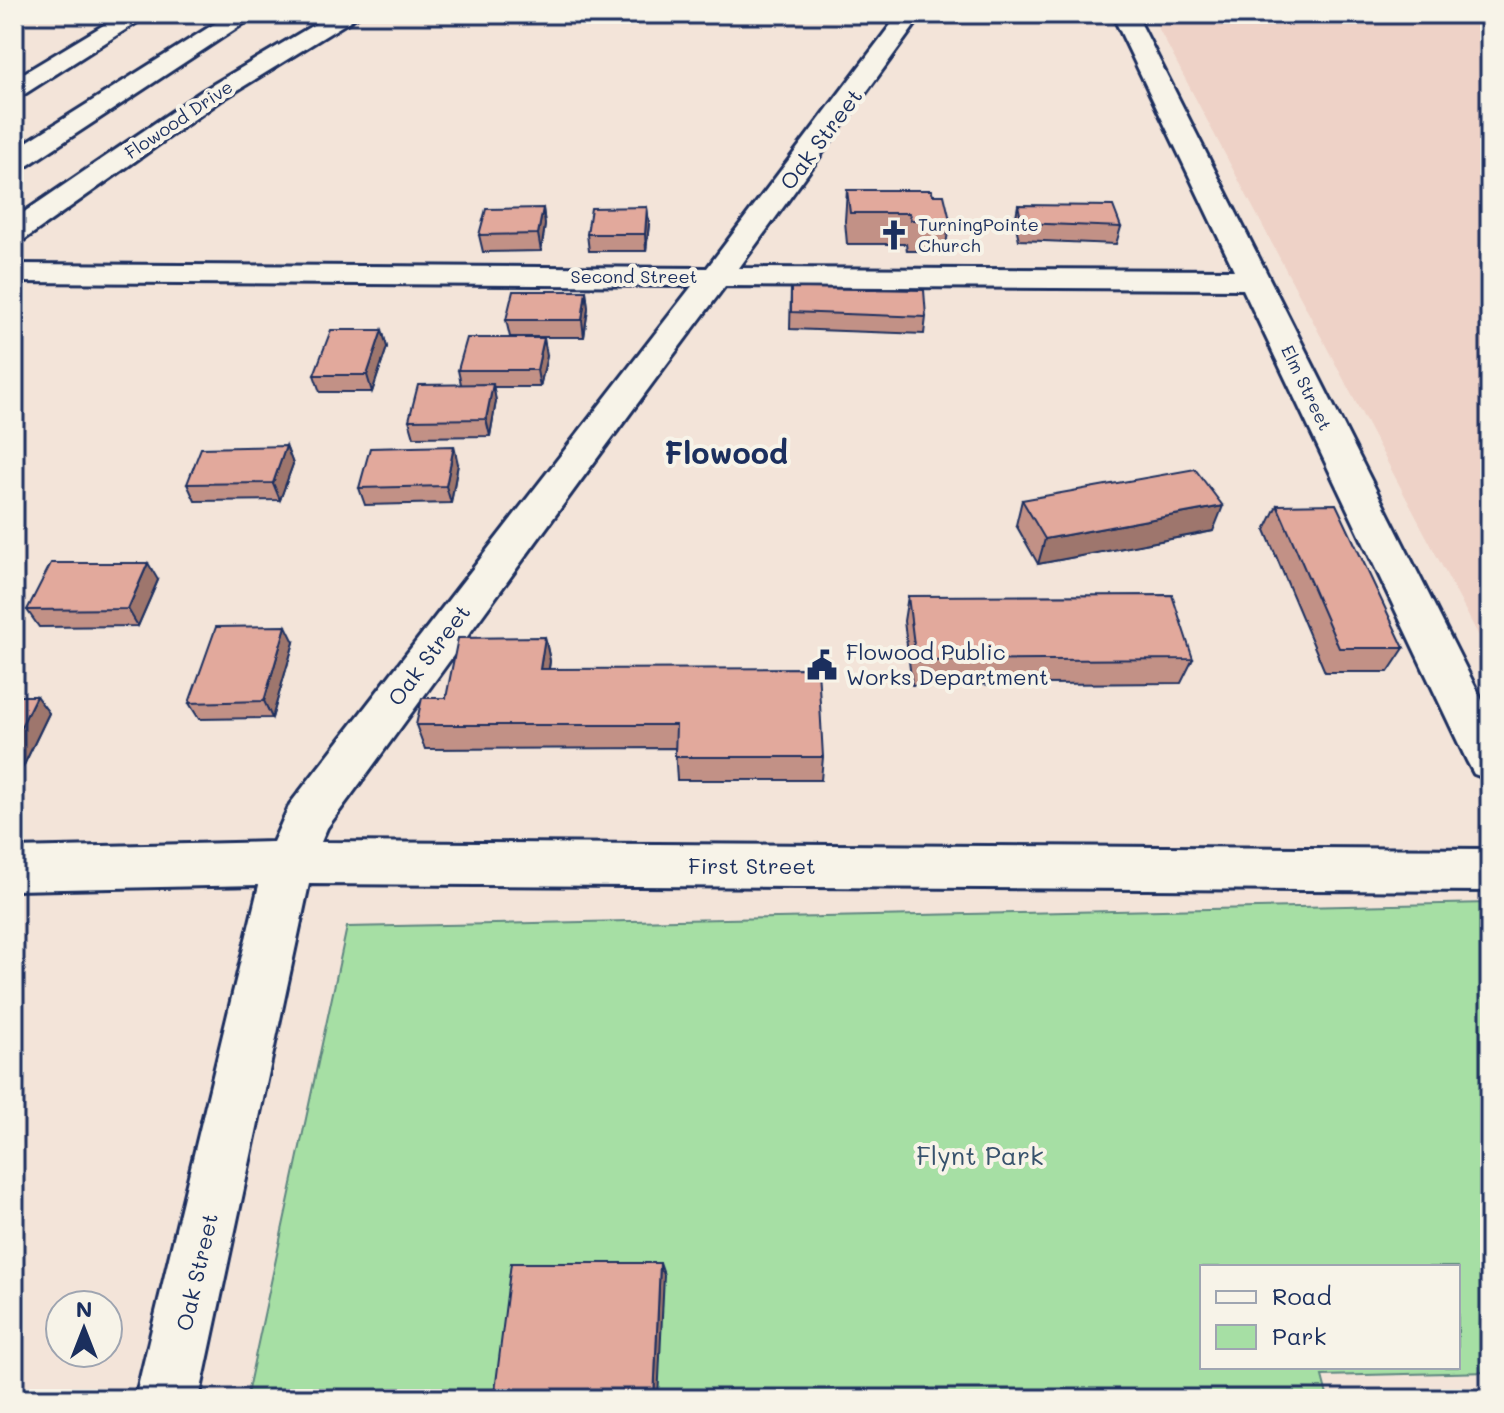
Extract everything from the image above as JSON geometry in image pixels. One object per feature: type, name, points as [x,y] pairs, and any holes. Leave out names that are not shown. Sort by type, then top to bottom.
[{"type":"street","points":[[14,90],[138,14]]},
{"type":"street","points":[[14,162],[246,14]]},
{"type":"street","name":"Flowood Drive","points":[[14,233],[211,96],[349,14]]},
{"type":"street","name":"Oak Street","points":[[167,1399],[289,863],[307,818],[714,277],[798,171],[911,14]]},
{"type":"street","name":"Elm Street","points":[[1124,14],[1490,761]]},
{"type":"street","name":"Second Street","points":[[14,273],[1255,280]]},
{"type":"street","name":"First Street","points":[[14,869],[289,863],[1490,870]]},
{"type":"shaded area","points":[[1151,14],[1490,14],[1490,657]]},
{"type":"green space","name":"Flynt Park","points":[[1490,903],[1490,1372],[1322,1376],[1328,1399],[246,1399],[347,927]]},
{"type":"building","points":[[847,190],[931,190],[933,195],[944,195],[950,220],[911,220],[909,213],[850,213]]},
{"type":"building","points":[[1018,205],[1113,206],[1121,227],[1022,223]]},
{"type":"building","points":[[647,207],[645,234],[587,234],[591,208]]},
{"type":"building","points":[[543,208],[538,234],[479,235],[486,209]]},
{"type":"building","points":[[791,288],[924,290],[926,317],[791,312]]},
{"type":"building","points":[[513,291],[586,291],[582,320],[506,320]]},
{"type":"building","points":[[331,330],[382,330],[367,375],[314,375]]},
{"type":"building","points":[[467,338],[544,338],[537,370],[458,370]]},
{"type":"building","points":[[493,384],[486,419],[409,420],[418,385]]},
{"type":"building","points":[[286,446],[273,483],[187,484],[201,448]]},
{"type":"building","points":[[454,446],[446,486],[359,488],[370,448]]},
{"type":"building","points":[[1195,469],[1223,506],[1045,539],[1022,500]]},
{"type":"building","points":[[1336,504],[1404,648],[1339,648],[1277,505]]},
{"type":"building","points":[[51,563],[148,563],[128,609],[27,610]]},
{"type":"building","points":[[1172,595],[1193,659],[916,661],[908,596]]},
{"type":"building","points":[[286,626],[264,701],[189,703],[216,627]]},
{"type":"building","points":[[545,637],[540,669],[818,668],[823,757],[675,757],[676,725],[416,725],[422,698],[446,698],[458,638]]},
{"type":"building","points":[[14,696],[36,696],[14,741]]},
{"type":"building","points":[[511,1263],[660,1263],[654,1399],[494,1399]]},
{"type":"place","name":"TurningPointe Church","points":[[894,235]]},
{"type":"place","name":"Flowood Public Works Department","points":[[822,665]]},
{"type":"district","name":"Flowood","points":[[726,454]]}]
